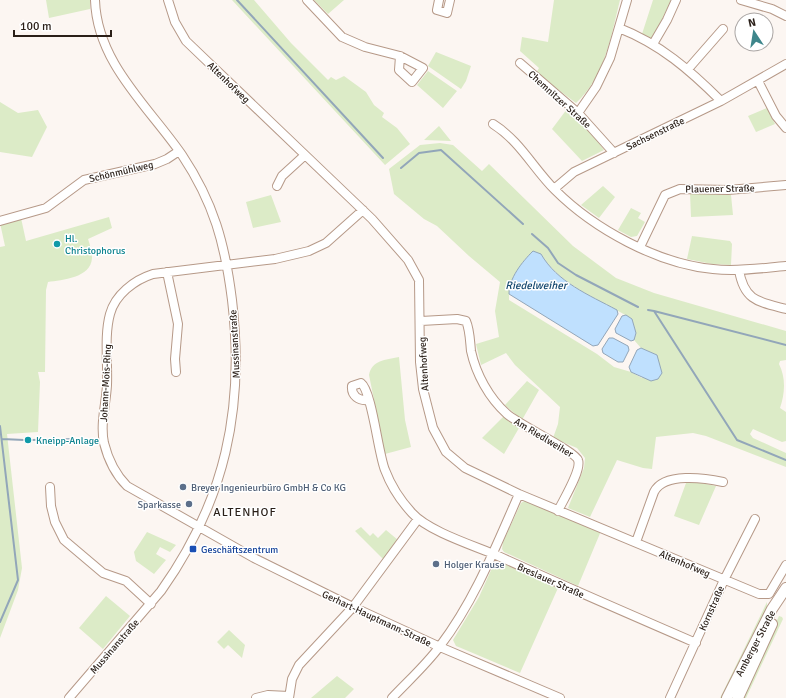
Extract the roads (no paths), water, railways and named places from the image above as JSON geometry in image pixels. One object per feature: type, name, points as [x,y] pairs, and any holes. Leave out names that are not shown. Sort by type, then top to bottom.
[{"type":"main road","name":"Amberger Straße","points":[[727,698],[770,615],[786,589]]},
{"type":"main road","name":"Amberger Straße","points":[[738,698],[778,612],[786,589]]},
{"type":"street","name":"Mussinanstraße","points":[[69,698],[151,604],[173,574],[200,527],[225,454],[236,390],[235,331],[227,265],[219,230],[210,205],[192,171],[179,151],[111,59],[99,27],[95,0]]},
{"type":"street","name":"Altenhofweg","points":[[168,0],[175,22],[186,41],[363,210],[395,242],[415,270],[420,285],[420,362],[423,389],[429,416],[439,441],[446,452],[465,468],[519,494],[759,594],[767,595],[770,593],[786,565]]},
{"type":"street","points":[[307,0],[342,37],[365,47],[400,56]]},
{"type":"street","points":[[439,0],[436,10],[447,13],[450,0]]},
{"type":"street","points":[[578,113],[596,87],[610,58],[627,0]]},
{"type":"street","points":[[653,44],[667,20],[676,0]]},
{"type":"street","points":[[742,0],[772,8],[786,16]]},
{"type":"street","points":[[619,28],[653,44],[688,69],[721,101]]},
{"type":"street","points":[[688,69],[723,29]]},
{"type":"street","name":"Chemnitzer Straße","points":[[520,63],[578,113],[614,153]]},
{"type":"street","name":"Sachsenstraße","points":[[554,189],[574,172],[721,101],[786,64]]},
{"type":"street","points":[[758,81],[776,116],[786,128]]},
{"type":"street","points":[[493,124],[507,133],[554,189],[595,222],[640,247],[679,263],[714,269],[739,270],[786,266]]},
{"type":"street","name":"Schönmühlweg","points":[[0,221],[46,208],[84,180],[155,164],[167,159],[179,151]]},
{"type":"street","points":[[277,186],[282,176],[305,154]]},
{"type":"street","name":"Plauener Straße","points":[[640,247],[665,195],[671,191],[680,189],[735,189],[786,184]]},
{"type":"street","name":"Johann-Mois-Ring","points":[[200,527],[126,486],[112,466],[104,442],[103,428],[110,315],[119,297],[135,282],[146,276],[281,258],[309,252],[326,243],[363,210]]},
{"type":"street","points":[[739,270],[744,288],[748,295],[764,303],[786,308]]},
{"type":"street","points":[[167,272],[178,324],[175,359],[176,372]]},
{"type":"street","name":"Am Riedlweiher","points":[[420,321],[457,319],[466,321],[472,356],[478,373],[500,408],[524,427],[571,452],[578,458],[579,463],[576,474],[558,510]]},
{"type":"street","name":"Breslauer Straße","points":[[368,400],[384,469],[398,495],[418,519],[440,531],[696,644]]},
{"type":"street","points":[[636,542],[654,492],[661,484],[690,478],[722,482]]},
{"type":"street","points":[[50,487],[51,506],[55,522],[64,540],[103,573],[126,581],[151,604]]},
{"type":"street","points":[[392,698],[440,647],[472,597],[519,494]]},
{"type":"street","points":[[256,698],[268,695],[289,697],[292,679],[299,665],[352,607],[418,519]]},
{"type":"street","name":"Kornstraße","points":[[670,698],[724,580],[755,520]]},
{"type":"street","name":"Gerhart-Hauptmann-Straße","points":[[200,527],[254,558],[352,607],[440,647],[560,698]]},
{"type":"water","name":"Riedelweiher","points":[[533,251],[541,254],[556,272],[574,287],[617,310],[618,314],[598,345],[593,346],[509,294],[511,282],[514,276]]},
{"type":"water","points":[[626,315],[632,319],[636,333],[634,340],[631,341],[616,333],[615,329],[622,316]]},
{"type":"water","points":[[609,338],[613,338],[628,346],[629,350],[623,362],[618,362],[603,353],[602,349]]},
{"type":"water","points":[[641,348],[657,355],[662,373],[658,379],[651,381],[631,372],[629,367],[637,350]]},
{"type":"waterway","points":[[237,0],[383,158]]},
{"type":"waterway","points":[[401,168],[419,153],[441,150],[523,224]]},
{"type":"waterway","points":[[532,234],[548,248],[558,263],[576,275],[638,307]]},
{"type":"waterway","points":[[648,310],[654,311],[737,440],[786,460]]},
{"type":"waterway","points":[[654,311],[786,345]]},
{"type":"waterway","points":[[0,426],[18,580],[0,622]]},
{"type":"waterway","points":[[2,439],[24,440]]},
{"type":"waterway","points":[[31,440],[76,439]]},
{"type":"place","name":"Hl. Christophorus","points":[[57,244]]},
{"type":"place","name":"Kneipp-Anlage","points":[[28,440]]},
{"type":"place","name":"Breyer Ingenieurbüro GmbH & Co KG","points":[[183,487]]},
{"type":"place","name":"Sparkasse","points":[[189,504]]},
{"type":"place","name":"Geschäftszentrum","points":[[193,549]]},
{"type":"place","name":"Holger Krause","points":[[436,564]]},
{"type":"district","name":"ALTENHOF","points":[[245,512]]}]
